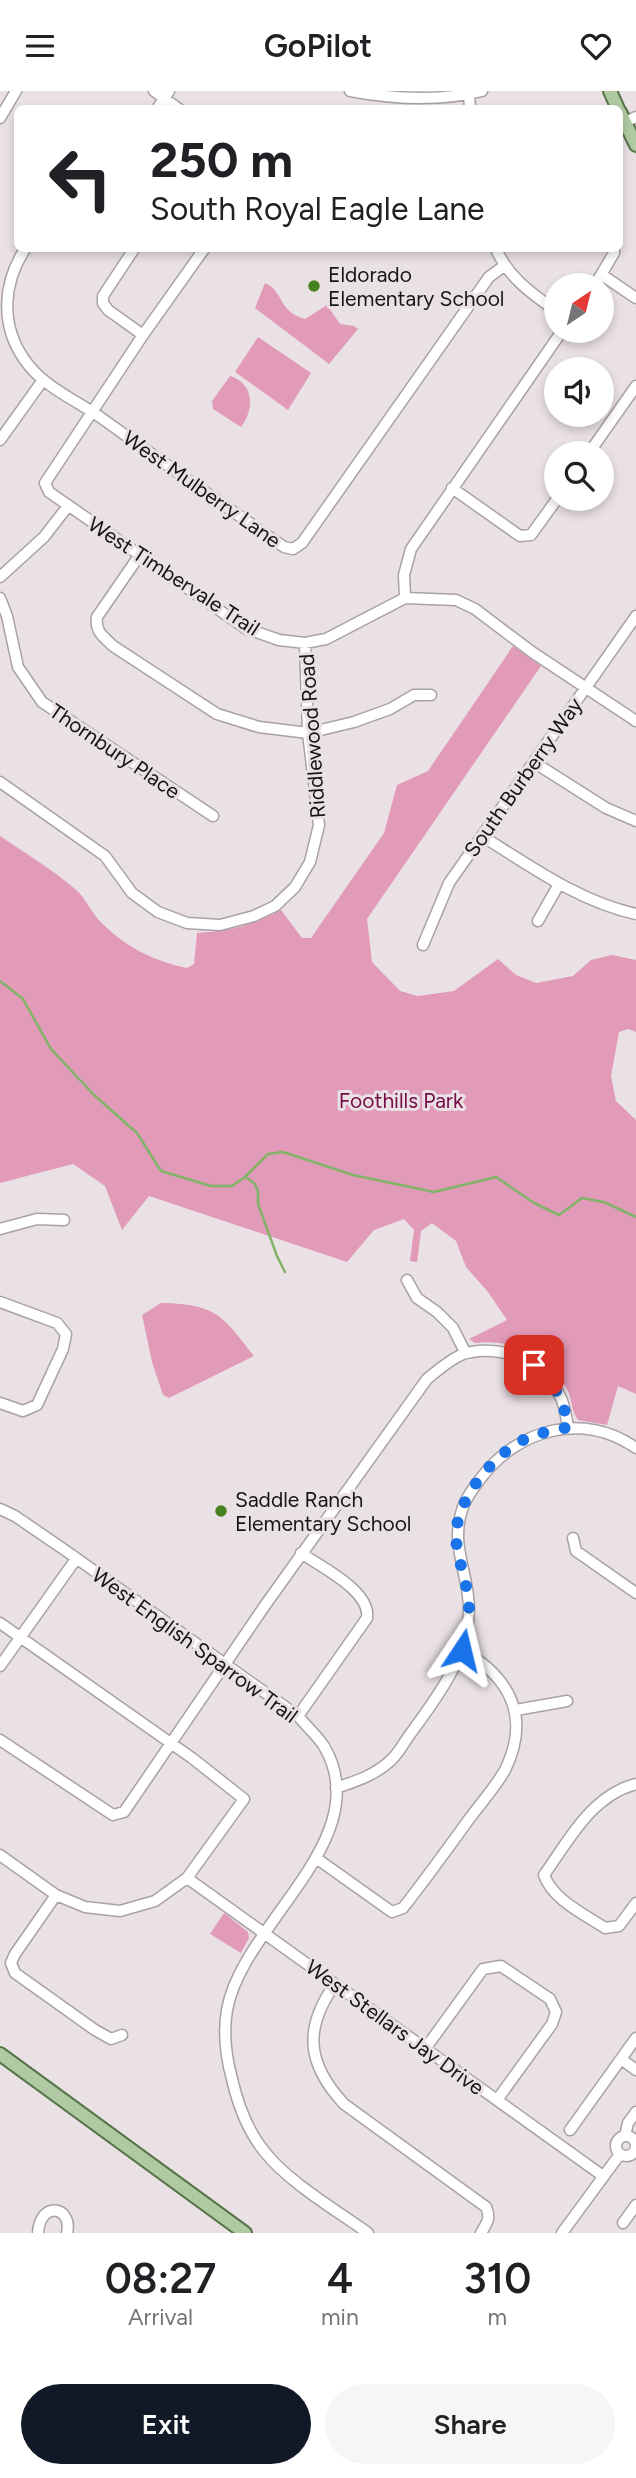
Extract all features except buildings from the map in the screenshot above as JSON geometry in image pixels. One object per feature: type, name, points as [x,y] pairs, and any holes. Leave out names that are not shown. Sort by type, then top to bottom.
[{"type":"main road","points":[[623,117],[636,145]]},
{"type":"main road","points":[[0,2054],[246,2233]]},
{"type":"street","points":[[0,118],[16,91]]},
{"type":"street","points":[[154,91],[166,95]]},
{"type":"street","points":[[350,91],[382,97],[418,99],[482,91]]},
{"type":"street","points":[[469,94],[470,105]]},
{"type":"street","name":"West Mulberry Lane","points":[[23,252],[9,282],[3,314],[24,359],[43,380],[93,412],[284,547],[293,549],[302,543],[489,277],[504,266]]},
{"type":"street","points":[[133,252],[103,296],[103,303],[108,310],[143,335]]},
{"type":"street","name":"West Timbervale Trail","points":[[202,252],[44,483],[49,492],[245,628],[279,640],[305,643],[326,639],[405,598],[456,600],[475,609],[636,721]]},
{"type":"street","points":[[497,252],[504,266],[526,290],[544,303]]},
{"type":"street","points":[[603,273],[614,252]]},
{"type":"street","points":[[614,283],[636,298]]},
{"type":"street","points":[[405,598],[404,575],[411,549],[554,343]]},
{"type":"street","points":[[0,440],[43,380]]},
{"type":"street","points":[[597,441],[636,386]]},
{"type":"street","points":[[452,488],[520,537],[531,535],[548,511]]},
{"type":"street","points":[[0,577],[44,537],[68,506]]},
{"type":"street","points":[[139,556],[97,617],[96,626],[99,633],[113,646],[217,714],[259,727],[308,733],[354,722],[390,709],[414,695],[431,695]]},
{"type":"street","name":"Thornbury Place","points":[[0,598],[7,616],[18,667],[42,702],[213,816]]},
{"type":"street","name":"South Burberry Way","points":[[423,945],[449,883],[636,615]]},
{"type":"street","name":"Riddlewood Road","points":[[0,782],[106,856],[132,893],[159,912],[187,923],[220,925],[254,916],[275,906],[295,887],[310,862],[319,825],[308,733],[305,643]]},
{"type":"street","points":[[534,763],[606,808],[636,821]]},
{"type":"street","points":[[482,836],[559,884],[622,911],[636,913]]},
{"type":"street","points":[[538,921],[559,884]]},
{"type":"street","points":[[0,1230],[37,1219],[64,1220]]},
{"type":"street","points":[[407,1280],[417,1298],[453,1328],[465,1352]]},
{"type":"street","points":[[0,1302],[57,1323],[66,1334],[63,1349],[37,1405],[23,1411],[0,1403]]},
{"type":"street","points":[[0,1740],[113,1815],[124,1812],[301,1553],[427,1379],[465,1352],[498,1350],[518,1356],[547,1376],[562,1399],[569,1427]]},
{"type":"street","points":[[336,1788],[369,1777],[390,1761],[443,1690],[462,1650],[469,1610],[456,1537],[462,1508],[491,1464],[509,1448],[532,1436],[569,1427],[597,1432],[627,1442],[636,1448]]},
{"type":"street","name":"West English Sparrow Trail","points":[[0,1509],[15,1516],[298,1716],[325,1748],[336,1788],[334,1817],[328,1835],[238,1978],[227,2008],[225,2033],[228,2066],[238,2103],[249,2128],[264,2151],[284,2172],[368,2233]]},
{"type":"street","points":[[573,1538],[576,1551],[636,1593]]},
{"type":"street","points":[[298,1716],[368,1618],[369,1609],[361,1594],[301,1553]]},
{"type":"street","points":[[0,1666],[76,1559]]},
{"type":"street","points":[[0,1623],[192,1758],[244,1799],[187,1878],[155,1901],[120,1911],[85,1907],[56,1895],[0,1855]]},
{"type":"street","points":[[316,1858],[391,1912],[404,1908],[503,1772],[517,1737],[516,1710],[496,1674],[462,1650]]},
{"type":"street","points":[[516,1710],[567,1702]]},
{"type":"street","points":[[636,1784],[620,1790],[593,1807],[544,1875],[548,1886],[560,1898],[605,1928],[619,1926],[636,1903]]},
{"type":"street","name":"West Stellars Jay Drive","points":[[187,1878],[603,2176]]},
{"type":"street","points":[[56,1895],[15,1954],[11,1963],[15,1973],[95,2030],[111,2039],[122,2035]]},
{"type":"street","points":[[425,2049],[484,1969],[501,1966],[550,2000],[556,2012],[552,2024],[497,2100]]},
{"type":"street","points":[[335,1984],[318,2012],[314,2038],[316,2065],[326,2084],[344,2103],[486,2207],[488,2221],[481,2233]]},
{"type":"street","points":[[570,2130],[636,2038]]},
{"type":"street","points":[[621,2059],[636,2070]]},
{"type":"street","points":[[620,2154],[616,2144],[625,2136],[628,2123],[636,2112]]},
{"type":"street","points":[[620,2154],[628,2156],[635,2153],[634,2140],[625,2136]]},
{"type":"street","points":[[562,2233],[620,2154]]},
{"type":"street","points":[[623,2223],[636,2205]]},
{"type":"street","points":[[37,2233],[39,2221],[44,2213],[51,2210],[59,2211],[65,2216],[68,2224],[66,2233]]},
{"type":"green space","points":[[265,283],[296,316],[305,319],[327,305],[340,324],[358,329],[329,364],[255,308]]},
{"type":"green space","points":[[258,337],[311,373],[288,410],[235,372]]},
{"type":"green space","points":[[230,376],[244,384],[250,397],[249,412],[241,427],[213,409],[212,401]]},
{"type":"green space","name":"Foothills Park","points":[[513,646],[541,666],[367,919],[372,962],[400,991],[418,996],[454,991],[498,959],[516,975],[536,983],[573,976],[591,960],[612,955],[636,960],[636,1032],[628,1029],[619,1032],[611,1076],[616,1101],[636,1120],[636,1394],[618,1386],[607,1425],[578,1420],[567,1389],[559,1377],[550,1366],[528,1351],[502,1343],[475,1343],[469,1339],[507,1320],[488,1292],[466,1267],[456,1241],[432,1223],[421,1231],[417,1262],[410,1261],[414,1230],[404,1219],[374,1230],[347,1262],[149,1196],[122,1230],[105,1186],[73,1164],[0,1183],[0,836],[75,889],[98,919],[117,937],[138,951],[162,961],[187,968],[194,964],[197,933],[241,927],[281,910],[302,938],[311,938],[384,833],[397,785],[428,771]]},
{"type":"green space","points":[[161,1303],[206,1309],[225,1321],[254,1356],[169,1398],[163,1395],[152,1362],[142,1315]]},
{"type":"green space","points":[[224,1913],[248,1932],[249,1938],[241,1953],[210,1934]]},
{"type":"waterway","points":[[0,981],[23,999],[51,1049],[94,1095],[137,1133],[161,1171],[211,1186],[232,1186],[268,1154],[283,1152],[353,1175],[434,1192],[496,1177],[534,1203],[559,1215],[582,1198],[604,1202],[636,1217]]},
{"type":"waterway","points":[[247,1178],[254,1183],[258,1191],[258,1204],[285,1272]]},
{"type":"place","name":"Eldorado Elementary School","points":[[314,286]]},
{"type":"place","name":"Saddle Ranch Elementary School","points":[[221,1511]]},
{"type":"route","points":[[462,1650],[469,1610],[456,1537],[462,1508],[491,1464],[509,1448],[532,1436],[569,1427],[562,1399],[547,1376],[534,1365]]}]
